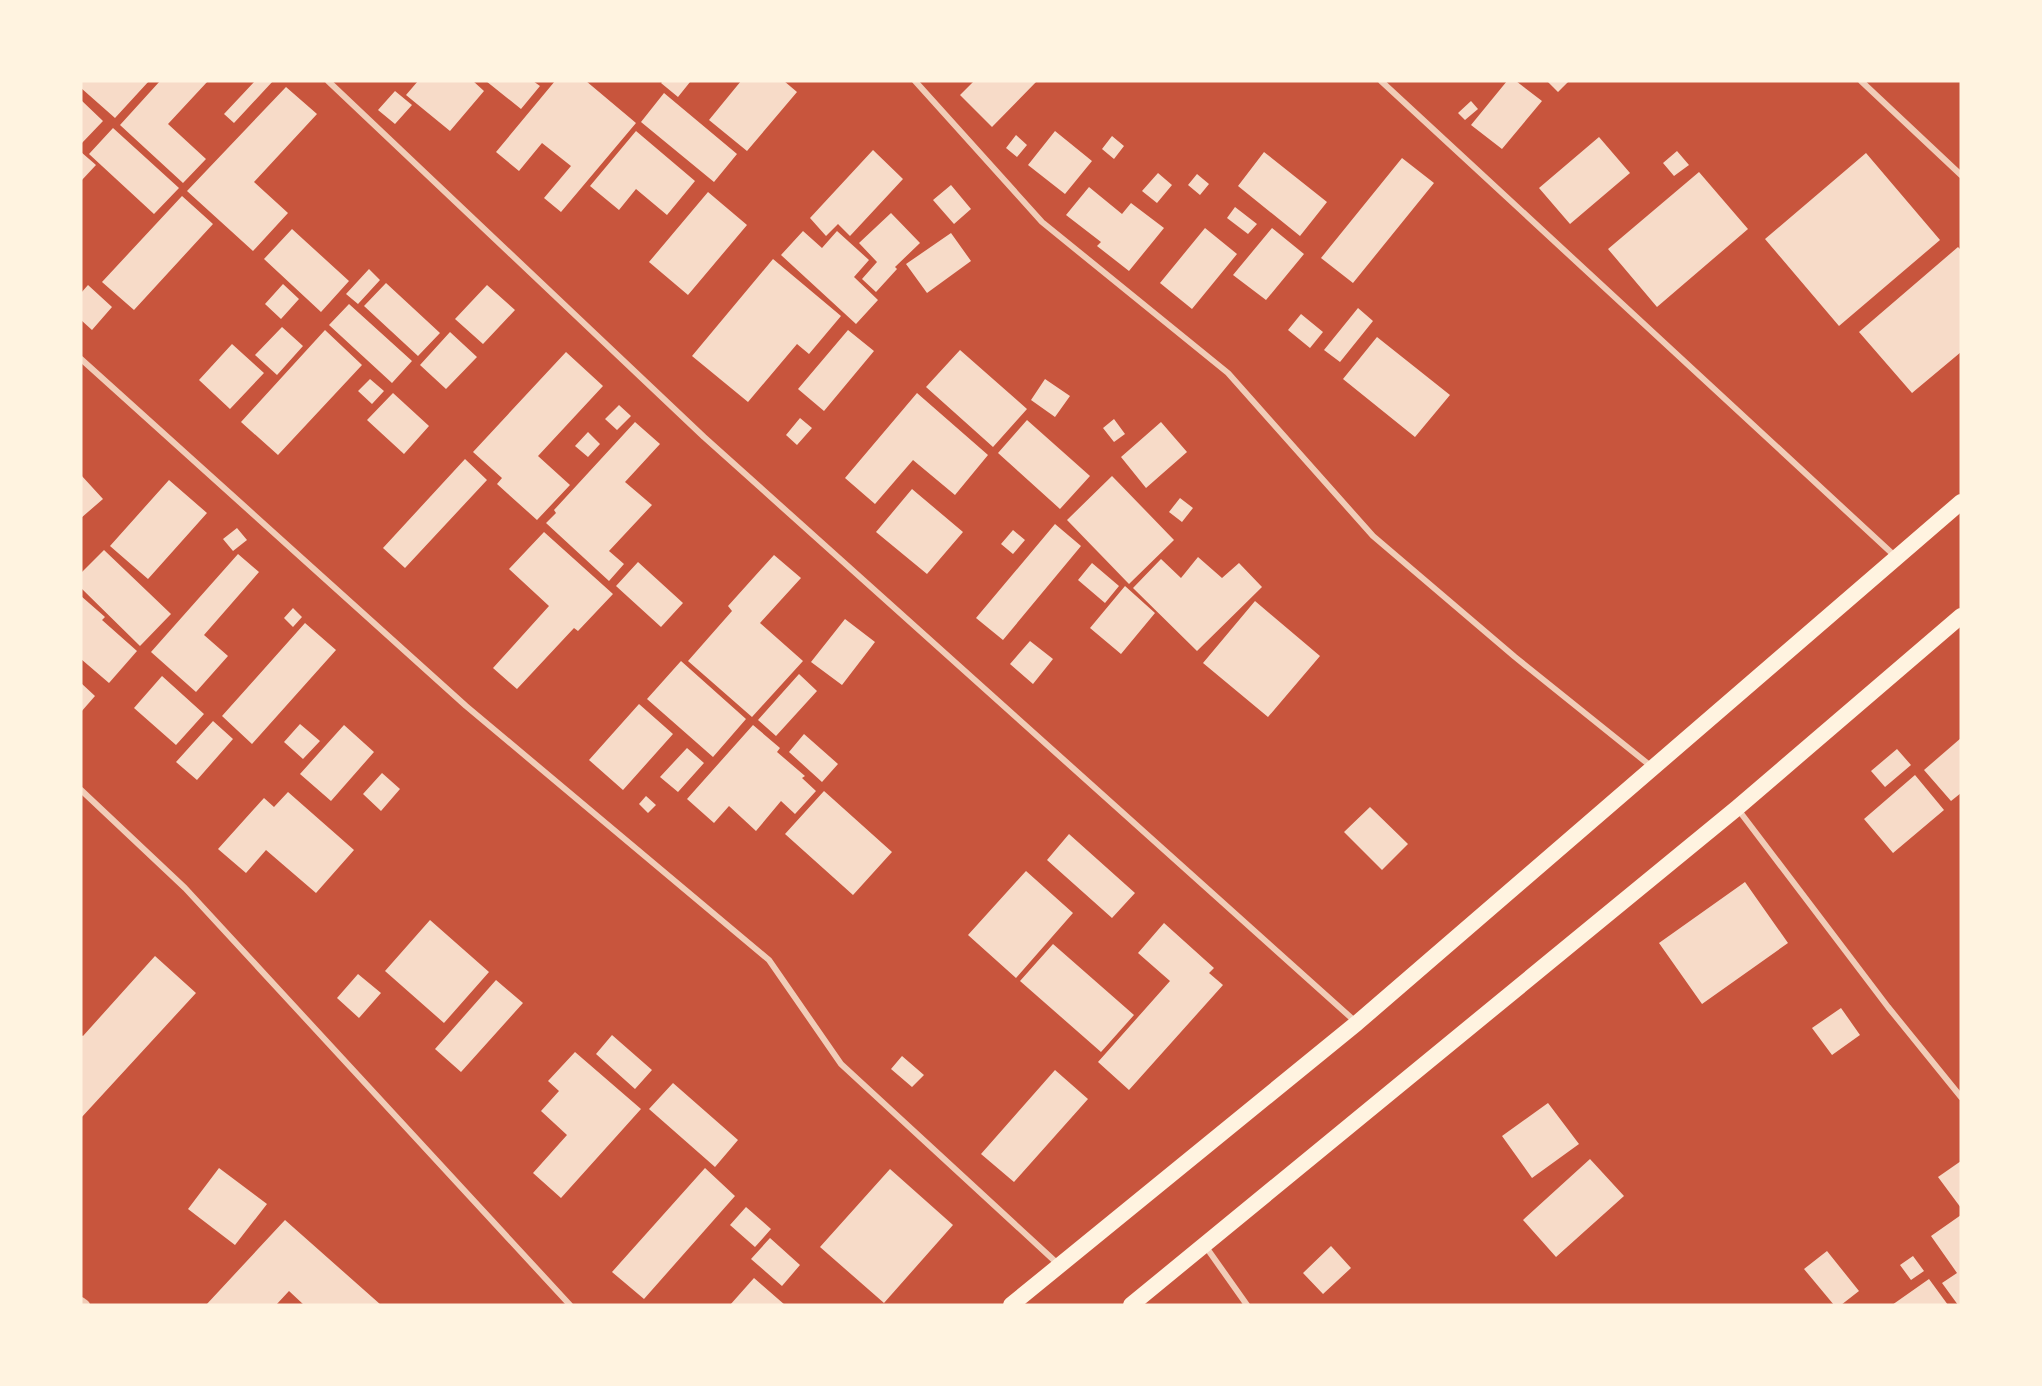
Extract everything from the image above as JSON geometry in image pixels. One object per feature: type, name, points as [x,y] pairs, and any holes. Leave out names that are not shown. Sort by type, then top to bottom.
[{"type":"highway","points":[[1011,1305],[1058,1264],[1357,1023],[1961,502]]},
{"type":"highway","points":[[1131,1305],[1737,808],[1961,616]]},
{"type":"street","points":[[328,81],[704,437],[1357,1023]]},
{"type":"street","points":[[915,81],[1042,222],[1228,373],[1373,536],[1515,657],[1653,768]]},
{"type":"street","points":[[1381,81],[1896,558]]},
{"type":"street","points":[[1860,81],[1961,175]]},
{"type":"street","points":[[81,359],[466,706],[769,960],[841,1064],[1058,1264]]},
{"type":"street","points":[[81,790],[185,888],[570,1305]]},
{"type":"street","points":[[1737,808],[1888,1007],[1961,1097]]},
{"type":"street","points":[[1205,1244],[1247,1305]]},
{"type":"street","points":[[81,1302],[85,1305]]},
{"type":"building","points":[[81,81],[149,81],[115,118],[81,88]]},
{"type":"building","points":[[160,81],[208,81],[168,124],[206,159],[183,183],[120,125]]},
{"type":"building","points":[[255,81],[273,81],[234,123],[224,114]]},
{"type":"building","points":[[418,81],[473,81],[484,91],[450,131],[406,95]]},
{"type":"building","points":[[486,81],[533,81],[540,86],[521,109]]},
{"type":"building","points":[[555,81],[586,81],[636,123],[561,212],[544,198],[571,166],[542,143],[519,171],[496,152]]},
{"type":"building","points":[[663,81],[690,82],[678,97],[661,83]]},
{"type":"building","points":[[741,81],[784,81],[797,92],[747,151],[709,120]]},
{"type":"building","points":[[974,81],[1037,81],[992,127],[960,95]]},
{"type":"building","points":[[1507,81],[1516,81],[1542,101],[1502,149],[1471,125]]},
{"type":"building","points":[[1547,81],[1569,81],[1558,92]]},
{"type":"building","points":[[286,87],[317,114],[254,182],[288,213],[253,251],[187,191]]},
{"type":"building","points":[[395,91],[412,105],[395,124],[378,110]]},
{"type":"building","points":[[664,93],[737,154],[714,182],[641,122]]},
{"type":"building","points":[[81,100],[103,121],[81,144]]},
{"type":"building","points":[[1471,101],[1478,109],[1465,120],[1458,113]]},
{"type":"building","points":[[113,128],[179,188],[154,214],[89,154]]},
{"type":"building","points":[[636,131],[695,181],[667,215],[636,189],[619,210],[590,186]]},
{"type":"building","points":[[1055,131],[1092,161],[1065,194],[1028,165]]},
{"type":"building","points":[[1016,135],[1027,145],[1017,157],[1006,148]]},
{"type":"building","points":[[1112,136],[1124,146],[1114,159],[1102,149]]},
{"type":"building","points":[[1599,137],[1630,173],[1570,224],[1539,188]]},
{"type":"building","points":[[873,150],[903,179],[850,236],[838,224],[826,236],[810,218]]},
{"type":"building","points":[[1677,151],[1689,165],[1674,176],[1663,163]]},
{"type":"building","points":[[81,152],[96,165],[81,181]]},
{"type":"building","points":[[1264,152],[1327,202],[1300,236],[1238,186]]},
{"type":"building","points":[[1866,153],[1940,240],[1839,326],[1765,239]]},
{"type":"building","points":[[1402,158],[1434,183],[1353,283],[1321,258]]},
{"type":"building","points":[[1699,172],[1748,229],[1657,307],[1608,249]]},
{"type":"building","points":[[1158,173],[1172,185],[1157,203],[1142,191]]},
{"type":"building","points":[[1197,174],[1209,184],[1200,195],[1188,185]]},
{"type":"building","points":[[951,185],[971,209],[954,224],[933,200]]},
{"type":"building","points":[[1089,187],[1122,214],[1131,203],[1164,228],[1129,271],[1097,246],[1101,242],[1066,215]]},
{"type":"building","points":[[708,192],[747,225],[688,295],[649,262]]},
{"type":"building","points":[[182,196],[213,224],[134,310],[102,282]]},
{"type":"building","points":[[1235,207],[1257,224],[1248,234],[1227,218]]},
{"type":"building","points":[[891,213],[920,243],[895,267],[897,269],[876,292],[862,279],[877,262],[859,243]]},
{"type":"building","points":[[1205,228],[1237,254],[1192,309],[1160,283]]},
{"type":"building","points":[[1272,228],[1304,254],[1266,300],[1233,275]]},
{"type":"building","points":[[292,229],[349,281],[321,312],[264,259]]},
{"type":"building","points":[[803,231],[822,248],[837,231],[869,260],[854,277],[878,300],[856,324],[781,255]]},
{"type":"building","points":[[951,233],[971,261],[927,293],[906,264]]},
{"type":"building","points":[[1958,247],[1961,250],[1961,352],[1912,393],[1859,332]]},
{"type":"building","points":[[773,259],[841,316],[809,354],[797,344],[748,402],[692,356]]},
{"type":"building","points":[[369,269],[380,280],[358,304],[346,294]]},
{"type":"building","points":[[386,283],[440,333],[418,356],[364,306]]},
{"type":"building","points":[[283,284],[299,299],[281,319],[265,304]]},
{"type":"building","points":[[88,285],[112,307],[92,330],[81,320],[81,293]]},
{"type":"building","points":[[487,285],[515,310],[483,344],[455,319]]},
{"type":"building","points":[[349,304],[412,361],[392,383],[329,325]]},
{"type":"building","points":[[1358,308],[1373,321],[1340,362],[1324,350]]},
{"type":"building","points":[[1301,314],[1323,332],[1310,348],[1288,330]]},
{"type":"building","points":[[282,327],[303,346],[277,375],[255,355]]},
{"type":"building","points":[[325,330],[362,365],[278,455],[241,422]]},
{"type":"building","points":[[848,330],[874,351],[824,411],[798,389]]},
{"type":"building","points":[[450,332],[477,357],[446,389],[420,365]]},
{"type":"building","points":[[1377,337],[1450,395],[1415,437],[1343,379]]},
{"type":"building","points":[[232,344],[264,373],[230,409],[199,380]]},
{"type":"building","points":[[960,350],[1027,409],[993,447],[926,387]]},
{"type":"building","points":[[566,352],[603,386],[538,456],[570,485],[537,520],[497,484],[502,478],[473,452]]},
{"type":"building","points":[[370,379],[384,391],[372,404],[358,391]]},
{"type":"building","points":[[1045,379],[1070,396],[1055,417],[1031,400]]},
{"type":"building","points":[[393,393],[429,426],[404,454],[367,420]]},
{"type":"building","points":[[917,393],[988,455],[955,495],[913,460],[875,504],[845,478]]},
{"type":"building","points":[[619,405],[631,416],[617,430],[605,419]]},
{"type":"building","points":[[800,418],[812,428],[797,445],[786,435]]},
{"type":"building","points":[[1114,419],[1125,434],[1114,442],[1103,428]]},
{"type":"building","points":[[1027,420],[1090,476],[1060,509],[998,453]]},
{"type":"building","points":[[635,422],[660,444],[625,482],[652,505],[609,551],[624,564],[609,581],[546,523],[556,513],[554,510]]},
{"type":"building","points":[[1161,422],[1187,452],[1146,488],[1121,457]]},
{"type":"building","points":[[588,432],[600,444],[588,457],[575,446]]},
{"type":"building","points":[[465,459],[487,480],[405,568],[383,548]]},
{"type":"building","points":[[81,475],[103,499],[81,518]]},
{"type":"building","points":[[1112,476],[1174,540],[1129,584],[1067,520]]},
{"type":"building","points":[[169,480],[207,513],[148,579],[110,546]]},
{"type":"building","points":[[912,489],[963,532],[927,574],[876,532]]},
{"type":"building","points":[[1180,498],[1193,508],[1182,522],[1169,512]]},
{"type":"building","points":[[1055,524],[1081,546],[1003,640],[976,618]]},
{"type":"building","points":[[237,528],[247,540],[233,551],[223,539]]},
{"type":"building","points":[[1013,530],[1025,540],[1013,554],[1001,544]]},
{"type":"building","points":[[544,532],[613,594],[578,631],[574,628],[517,689],[493,668],[549,606],[509,569]]},
{"type":"building","points":[[104,550],[171,614],[140,646],[81,588],[81,573]]},
{"type":"building","points":[[238,554],[259,572],[204,635],[228,656],[196,692],[151,652]]},
{"type":"building","points":[[774,555],[801,578],[760,623],[803,661],[752,717],[688,661],[732,611],[728,606]]},
{"type":"building","points":[[1198,557],[1222,578],[1239,563],[1262,587],[1197,651],[1133,588],[1161,559],[1181,578]]},
{"type":"building","points":[[638,562],[683,603],[661,627],[616,586]]},
{"type":"building","points":[[1092,563],[1119,586],[1105,603],[1078,580]]},
{"type":"building","points":[[1125,586],[1155,613],[1121,654],[1090,628]]},
{"type":"building","points":[[81,596],[105,617],[102,620],[137,651],[109,683],[81,659]]},
{"type":"building","points":[[1255,601],[1320,656],[1268,717],[1203,663]]},
{"type":"building","points":[[293,608],[302,617],[293,627],[284,618]]},
{"type":"building","points":[[845,619],[875,642],[842,685],[811,662]]},
{"type":"building","points":[[305,623],[336,650],[252,744],[222,716]]},
{"type":"building","points":[[1030,641],[1053,659],[1033,684],[1010,664]]},
{"type":"building","points":[[681,661],[746,719],[713,757],[647,699]]},
{"type":"building","points":[[799,674],[817,691],[776,736],[758,720]]},
{"type":"building","points":[[162,676],[204,714],[176,745],[134,708]]},
{"type":"building","points":[[81,683],[95,696],[81,712]]},
{"type":"building","points":[[639,704],[673,734],[623,790],[589,760]]},
{"type":"building","points":[[213,721],[233,739],[197,780],[176,762]]},
{"type":"building","points":[[300,724],[320,741],[303,759],[284,742]]},
{"type":"building","points":[[344,725],[374,752],[331,801],[300,774]]},
{"type":"building","points":[[753,725],[780,748],[777,752],[805,776],[802,778],[816,791],[795,814],[781,801],[756,831],[729,806],[714,823],[687,799]]},
{"type":"building","points":[[804,734],[838,764],[822,782],[789,752]]},
{"type":"building","points":[[1961,738],[1961,793],[1951,801],[1924,770]]},
{"type":"building","points":[[687,748],[704,763],[678,792],[660,777]]},
{"type":"building","points":[[1897,749],[1911,765],[1885,787],[1871,771]]},
{"type":"building","points":[[382,773],[400,789],[381,811],[363,794]]},
{"type":"building","points":[[1915,775],[1944,810],[1893,853],[1864,819]]},
{"type":"building","points":[[824,791],[892,852],[853,895],[785,834]]},
{"type":"building","points":[[288,792],[354,850],[316,893],[266,850],[246,873],[218,849],[264,798],[274,807]]},
{"type":"building","points":[[646,796],[656,805],[648,813],[639,804]]},
{"type":"building","points":[[1370,807],[1408,844],[1382,870],[1344,832]]},
{"type":"building","points":[[1069,834],[1135,893],[1112,918],[1047,860]]},
{"type":"building","points":[[1026,871],[1073,913],[1016,978],[968,935]]},
{"type":"building","points":[[1745,882],[1788,943],[1702,1004],[1659,943]]},
{"type":"building","points":[[430,920],[489,972],[444,1023],[385,971]]},
{"type":"building","points":[[1164,923],[1214,968],[1209,973],[1223,985],[1129,1090],[1098,1062],[1170,981],[1138,953]]},
{"type":"building","points":[[1053,944],[1134,1015],[1101,1052],[1020,981]]},
{"type":"building","points":[[155,956],[196,993],[81,1118],[81,1035],[83,1036]]},
{"type":"building","points":[[358,974],[381,993],[359,1018],[337,998]]},
{"type":"building","points":[[496,980],[523,1003],[461,1072],[435,1049]]},
{"type":"building","points":[[1841,1008],[1860,1035],[1832,1055],[1812,1028]]},
{"type":"building","points":[[612,1035],[652,1070],[635,1089],[596,1054]]},
{"type":"building","points":[[575,1052],[641,1109],[561,1198],[533,1173],[567,1135],[541,1111],[559,1091],[548,1081]]},
{"type":"building","points":[[902,1056],[924,1075],[912,1087],[891,1069]]},
{"type":"building","points":[[1055,1070],[1088,1099],[1014,1182],[981,1154]]},
{"type":"building","points":[[673,1083],[738,1140],[715,1167],[649,1109]]},
{"type":"building","points":[[1548,1103],[1579,1144],[1532,1178],[1502,1136]]},
{"type":"building","points":[[1590,1159],[1624,1196],[1556,1257],[1523,1220]]},
{"type":"building","points":[[1961,1161],[1961,1208],[1938,1177]]},
{"type":"building","points":[[219,1168],[267,1204],[235,1245],[188,1209]]},
{"type":"building","points":[[705,1168],[735,1196],[644,1299],[612,1272]]},
{"type":"building","points":[[890,1169],[953,1225],[884,1303],[820,1247]]},
{"type":"building","points":[[746,1207],[771,1229],[755,1247],[730,1225]]},
{"type":"building","points":[[1961,1215],[1961,1305],[1958,1305],[1942,1283],[1957,1273],[1931,1236]]},
{"type":"building","points":[[285,1220],[381,1305],[304,1305],[289,1291],[276,1305],[206,1305]]},
{"type":"building","points":[[770,1238],[800,1265],[782,1286],[751,1259]]},
{"type":"building","points":[[1331,1246],[1351,1268],[1323,1294],[1303,1273]]},
{"type":"building","points":[[1827,1251],[1859,1291],[1841,1305],[1834,1305],[1804,1269]]},
{"type":"building","points":[[1913,1256],[1924,1271],[1911,1280],[1900,1265]]},
{"type":"building","points":[[754,1278],[785,1305],[730,1305]]},
{"type":"building","points":[[1929,1279],[1948,1305],[1892,1305]]}]
